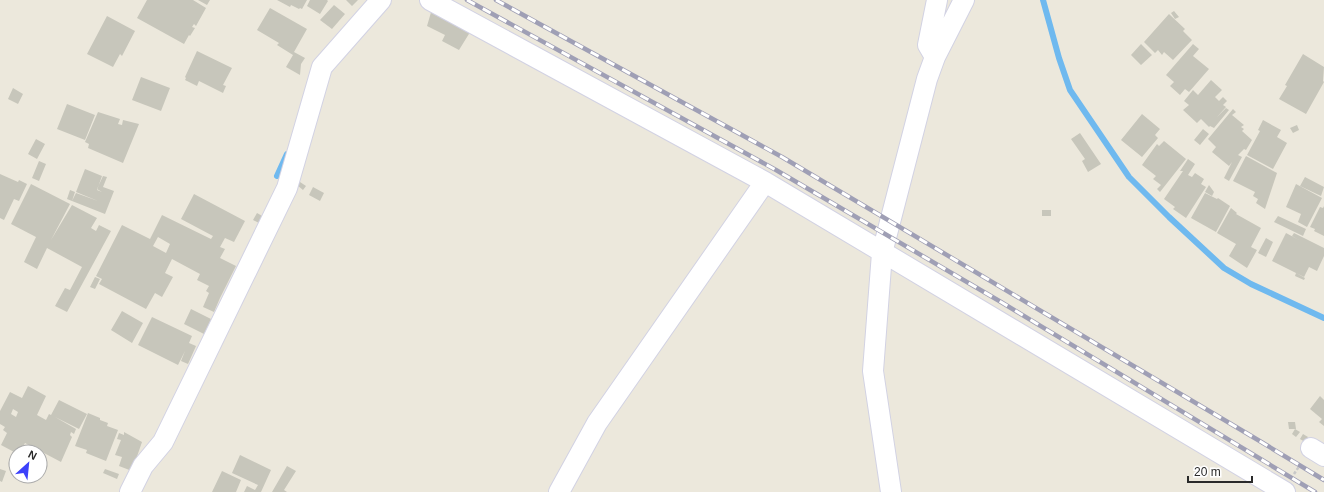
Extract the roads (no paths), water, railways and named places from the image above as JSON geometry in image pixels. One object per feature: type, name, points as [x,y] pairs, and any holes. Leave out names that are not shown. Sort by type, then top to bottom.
[{"type":"street","points":[[130,492],[142,466],[163,442],[287,188],[322,67],[381,0]]},
{"type":"street","points":[[430,0],[765,182],[1285,492]]},
{"type":"street","points":[[934,57],[928,45],[937,0]]},
{"type":"street","points":[[891,492],[873,371],[882,253],[934,57],[964,0]]},
{"type":"street","points":[[559,492],[597,423],[765,182]]},
{"type":"waterway","points":[[1043,0],[1059,58],[1070,90],[1129,177],[1169,217],[1224,268],[1251,284],[1324,318]]},
{"type":"waterway","points":[[277,176],[287,154]]},
{"type":"railway","points":[[467,0],[776,170],[1001,302],[1315,492]]},
{"type":"railway","points":[[496,0],[782,157],[1324,480]]}]
